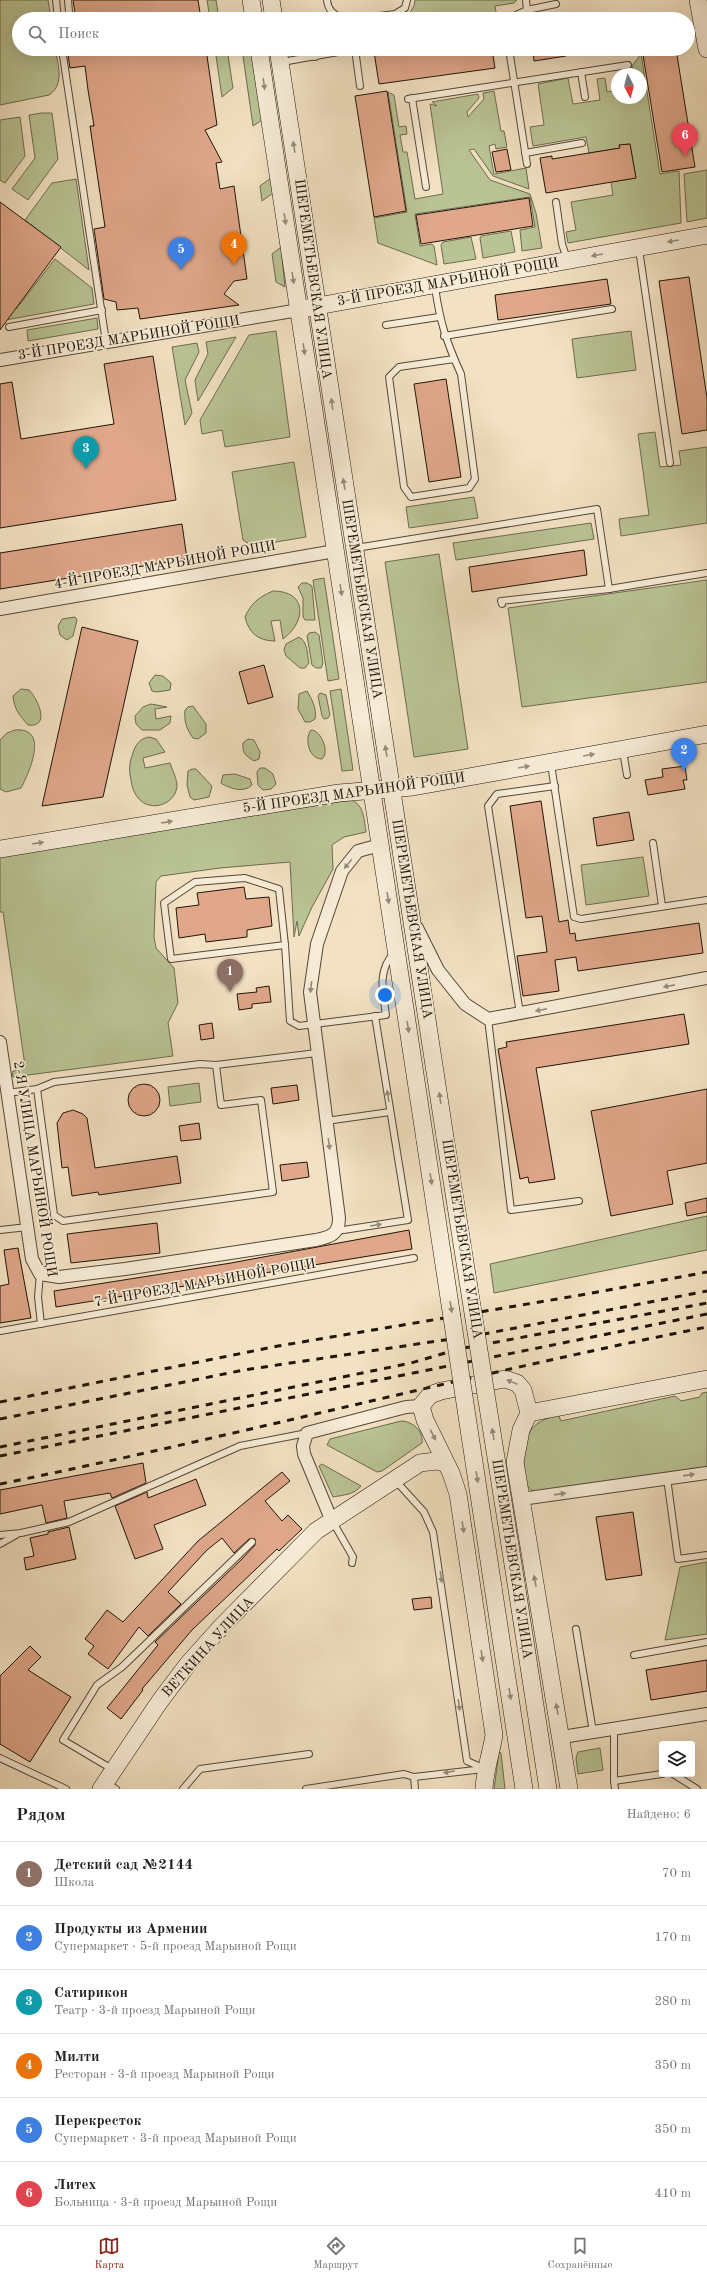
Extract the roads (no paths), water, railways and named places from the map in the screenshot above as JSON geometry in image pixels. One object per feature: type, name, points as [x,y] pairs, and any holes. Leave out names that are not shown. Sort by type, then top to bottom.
[{"type":"main road","points":[[251,0],[253,12]]},
{"type":"main road","points":[[270,0],[273,12]]},
{"type":"main road","points":[[698,0],[707,49]]},
{"type":"main road","name":"ШЕРЕМЕТЬЕВСКАЯ УЛИЦА","points":[[260,56],[524,1789]]},
{"type":"main road","name":"ШЕРЕМЕТЬЕВСКАЯ УЛИЦА","points":[[279,56],[354,548],[413,920],[445,1137],[548,1789]]},
{"type":"main road","name":"3-Й ПРОЕЗД МАРЬИНОЙ РОЩИ","points":[[299,310],[707,235]]},
{"type":"main road","name":"5-Й ПРОЕЗД МАРЬИНОЙ РОЩИ","points":[[0,849],[339,793],[392,789],[623,750],[707,734]]},
{"type":"main road","points":[[484,1789],[485,1769],[491,1755],[494,1735],[458,1494],[446,1463],[425,1420],[421,1406],[430,1395],[441,1391],[505,1379],[517,1383],[523,1390],[529,1414],[521,1430],[515,1462],[562,1737],[569,1789]]},
{"type":"main road","points":[[529,1414],[707,1379]]},
{"type":"main road","name":"ВЕТКИНА УЛИЦА","points":[[109,1782],[160,1701],[188,1664],[316,1530],[420,1463],[436,1461],[446,1463]]},
{"type":"street","name":"3-Й ПРОЕЗД МАРЬИНОЙ РОЩИ","points":[[0,360],[299,310]]},
{"type":"street","name":"4-Й ПРОЕЗД МАРЬИНОЙ РОЩИ","points":[[0,609],[335,551]]},
{"type":"street","points":[[40,1274],[58,1277],[125,1269],[327,1238],[337,1232],[339,1218],[310,992],[316,944],[342,871],[358,851],[380,845]]},
{"type":"street","points":[[413,920],[438,970],[465,1004],[488,1019],[707,978]]},
{"type":"street","name":"2-Я УЛИЦА МАРЬИНОЙ РОЩИ","points":[[0,1042],[5,1100],[28,1227],[32,1259],[40,1274]]},
{"type":"street","points":[[331,1519],[304,1454],[303,1446],[307,1432],[406,1407],[421,1406]]},
{"type":"street","points":[[521,1499],[707,1473]]},
{"type":"street","points":[[562,1737],[707,1714]]},
{"type":"lane","points":[[56,0],[57,12]]},
{"type":"lane","points":[[68,0],[69,12]]},
{"type":"lane","points":[[327,0],[328,7],[332,12]]},
{"type":"lane","points":[[398,12],[405,8],[407,0]]},
{"type":"lane","points":[[526,0],[527,10]]},
{"type":"lane","points":[[523,12],[556,4]]},
{"type":"lane","points":[[63,56],[106,342]]},
{"type":"lane","points":[[279,56],[320,56]]},
{"type":"lane","points":[[356,56],[360,86]]},
{"type":"lane","points":[[510,56],[527,164]]},
{"type":"lane","points":[[426,188],[410,98],[514,83],[628,64]]},
{"type":"lane","points":[[581,72],[585,97]]},
{"type":"lane","points":[[526,152],[582,143]]},
{"type":"lane","points":[[556,202],[562,244],[567,260]]},
{"type":"lane","points":[[639,247],[670,463]]},
{"type":"lane","points":[[435,284],[439,317],[444,336],[461,374],[475,479],[469,488],[411,497],[404,487],[389,377],[399,366],[454,359]]},
{"type":"lane","points":[[444,336],[612,309]]},
{"type":"lane","points":[[9,327],[102,310]]},
{"type":"lane","points":[[386,325],[439,317]]},
{"type":"lane","points":[[354,548],[597,509],[609,589]]},
{"type":"lane","points":[[502,604],[501,601],[609,589],[707,573]]},
{"type":"lane","points":[[623,750],[627,775]]},
{"type":"lane","points":[[551,762],[574,917],[581,919],[707,900]]},
{"type":"lane","points":[[520,1014],[488,806],[497,794],[555,786]]},
{"type":"lane","points":[[653,843],[662,906]]},
{"type":"lane","points":[[285,945],[171,959],[164,903],[195,882],[202,881],[245,878],[279,889],[285,945],[290,1021],[299,1026],[386,1015],[381,983],[388,959],[396,951]]},
{"type":"lane","points":[[337,1232],[408,1220],[376,1016]]},
{"type":"lane","points":[[488,1019],[511,1210],[579,1200]]},
{"type":"lane","points":[[5,1100],[54,1082],[200,1064],[216,1065],[317,1053]]},
{"type":"lane","points":[[37,1089],[54,1215],[63,1221],[273,1192],[261,1100],[221,1105],[216,1065]]},
{"type":"lane","points":[[326,1121],[390,1112]]},
{"type":"lane","points":[[0,1230],[28,1227]]},
{"type":"lane","name":"7-Й ПРОЕЗД МАРЬИНОЙ РОЩИ","points":[[0,1331],[414,1258]]},
{"type":"lane","name":"2-Я УЛИЦА МАРЬИНОЙ РОЩИ","points":[[40,1274],[38,1297],[41,1324]]},
{"type":"lane","points":[[0,1535],[22,1533],[69,1522],[240,1446],[307,1432]]},
{"type":"lane","points":[[667,1478],[678,1559],[707,1555]]},
{"type":"lane","points":[[394,1479],[424,1512],[432,1532],[437,1550],[467,1761],[485,1769]]},
{"type":"lane","points":[[331,1519],[353,1557],[352,1563]]},
{"type":"lane","points":[[0,1544],[22,1533]]},
{"type":"lane","points":[[109,1782],[63,1740],[85,1702],[97,1685],[122,1667],[252,1542]]},
{"type":"lane","points":[[576,1629],[593,1732]]},
{"type":"lane","points":[[634,1655],[707,1642]]},
{"type":"lane","points":[[614,1729],[615,1789]]},
{"type":"lane","points":[[183,1789],[200,1769],[309,1754]]},
{"type":"lane","points":[[0,1758],[66,1789]]},
{"type":"lane","points":[[306,1789],[404,1774],[414,1777],[459,1770],[485,1769]]},
{"type":"lane","points":[[614,1781],[659,1774]]},
{"type":"lane","points":[[414,1777],[415,1789]]},
{"type":"lane","points":[[678,1777],[697,1789]]},
{"type":"railway","points":[[0,1402],[278,1346],[587,1294],[707,1272]]},
{"type":"railway","points":[[0,1419],[244,1370],[484,1334],[707,1291]]},
{"type":"railway","points":[[0,1447],[411,1363],[459,1349],[707,1303]]},
{"type":"railway","points":[[0,1456],[707,1314]]},
{"type":"railway","points":[[0,1484],[177,1446],[618,1345],[707,1327]]},
{"type":"place","name":"Литех","points":[[685,156]]},
{"type":"place","name":"Милти","points":[[234,265]]},
{"type":"place","name":"Перекресток","points":[[181,270]]},
{"type":"place","name":"Сатирикон","points":[[86,469]]},
{"type":"place","name":"Продукты из Армении","points":[[684,771]]},
{"type":"place","name":"Детский сад №2144","points":[[230,992]]}]
